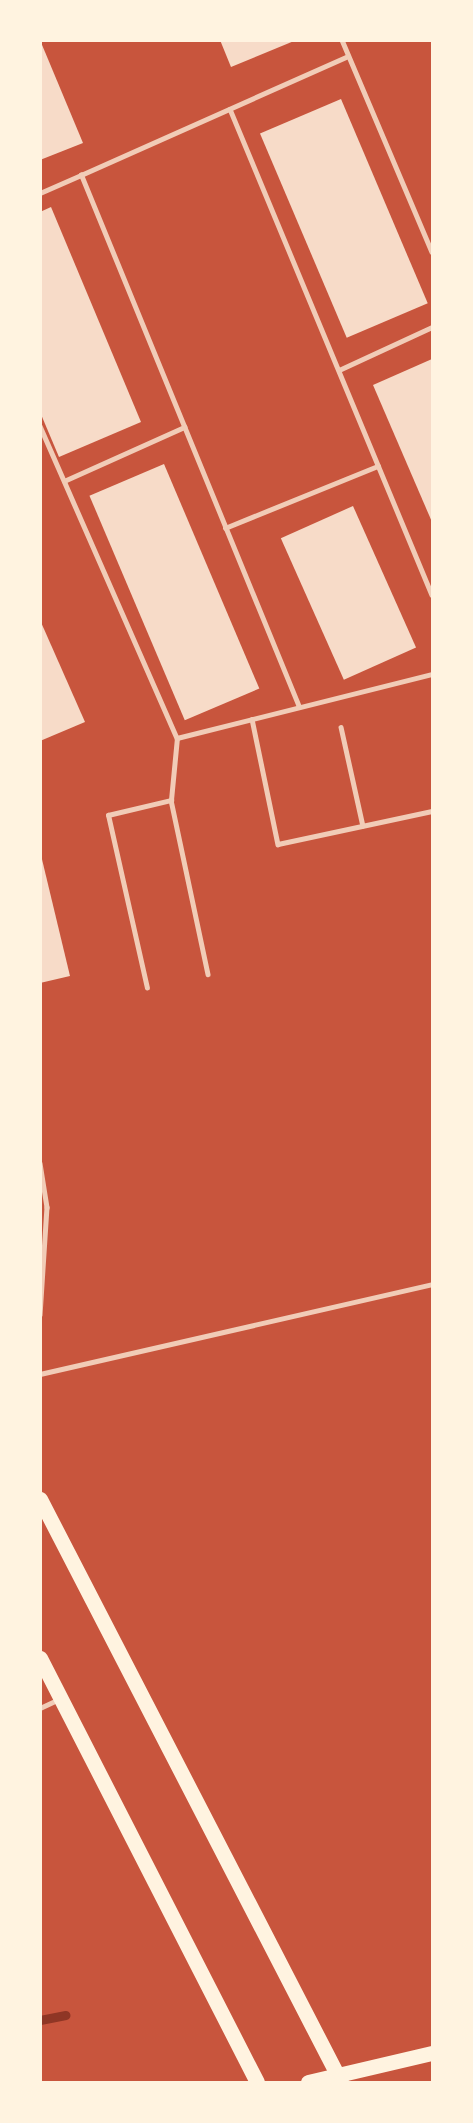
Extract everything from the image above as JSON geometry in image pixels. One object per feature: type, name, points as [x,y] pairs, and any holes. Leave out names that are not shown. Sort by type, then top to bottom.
[{"type":"main road","points":[[40,1499],[339,2079]]},
{"type":"main road","points":[[40,1658],[257,2082]]},
{"type":"main road","points":[[308,2082],[339,2079],[432,2053]]},
{"type":"lane","points":[[342,40],[432,252]]},
{"type":"lane","points":[[40,193],[348,56]]},
{"type":"lane","points":[[230,109],[432,595]]},
{"type":"lane","points":[[81,175],[299,707]]},
{"type":"lane","points":[[339,370],[432,327]]},
{"type":"lane","points":[[40,426],[177,738],[171,800],[208,974]]},
{"type":"lane","points":[[64,481],[184,427]]},
{"type":"lane","points":[[225,528],[378,466]]},
{"type":"lane","points":[[177,738],[432,674]]},
{"type":"lane","points":[[252,719],[278,844],[432,811]]},
{"type":"lane","points":[[341,727],[363,826]]},
{"type":"lane","points":[[147,988],[108,815],[171,800]]},
{"type":"lane","points":[[40,1163],[47,1208],[40,1315]]},
{"type":"lane","points":[[40,1374],[432,1284]]},
{"type":"lane","points":[[40,1708],[61,1698]]},
{"type":"building","points":[[40,40],[83,143],[40,160]]},
{"type":"building","points":[[220,40],[294,40],[294,41],[231,67]]},
{"type":"building","points":[[341,99],[428,303],[347,338],[260,133]]},
{"type":"building","points":[[51,207],[141,422],[59,457],[40,412],[40,212]]},
{"type":"building","points":[[432,359],[432,522],[373,385]]},
{"type":"building","points":[[164,464],[259,689],[185,720],[89,496]]},
{"type":"building","points":[[353,506],[416,648],[344,680],[281,538]]},
{"type":"building","points":[[40,620],[85,722],[40,741]]},
{"type":"building","points":[[40,851],[70,976],[40,983]]},
{"type":"waterway","points":[[40,2020],[66,2015]]}]
